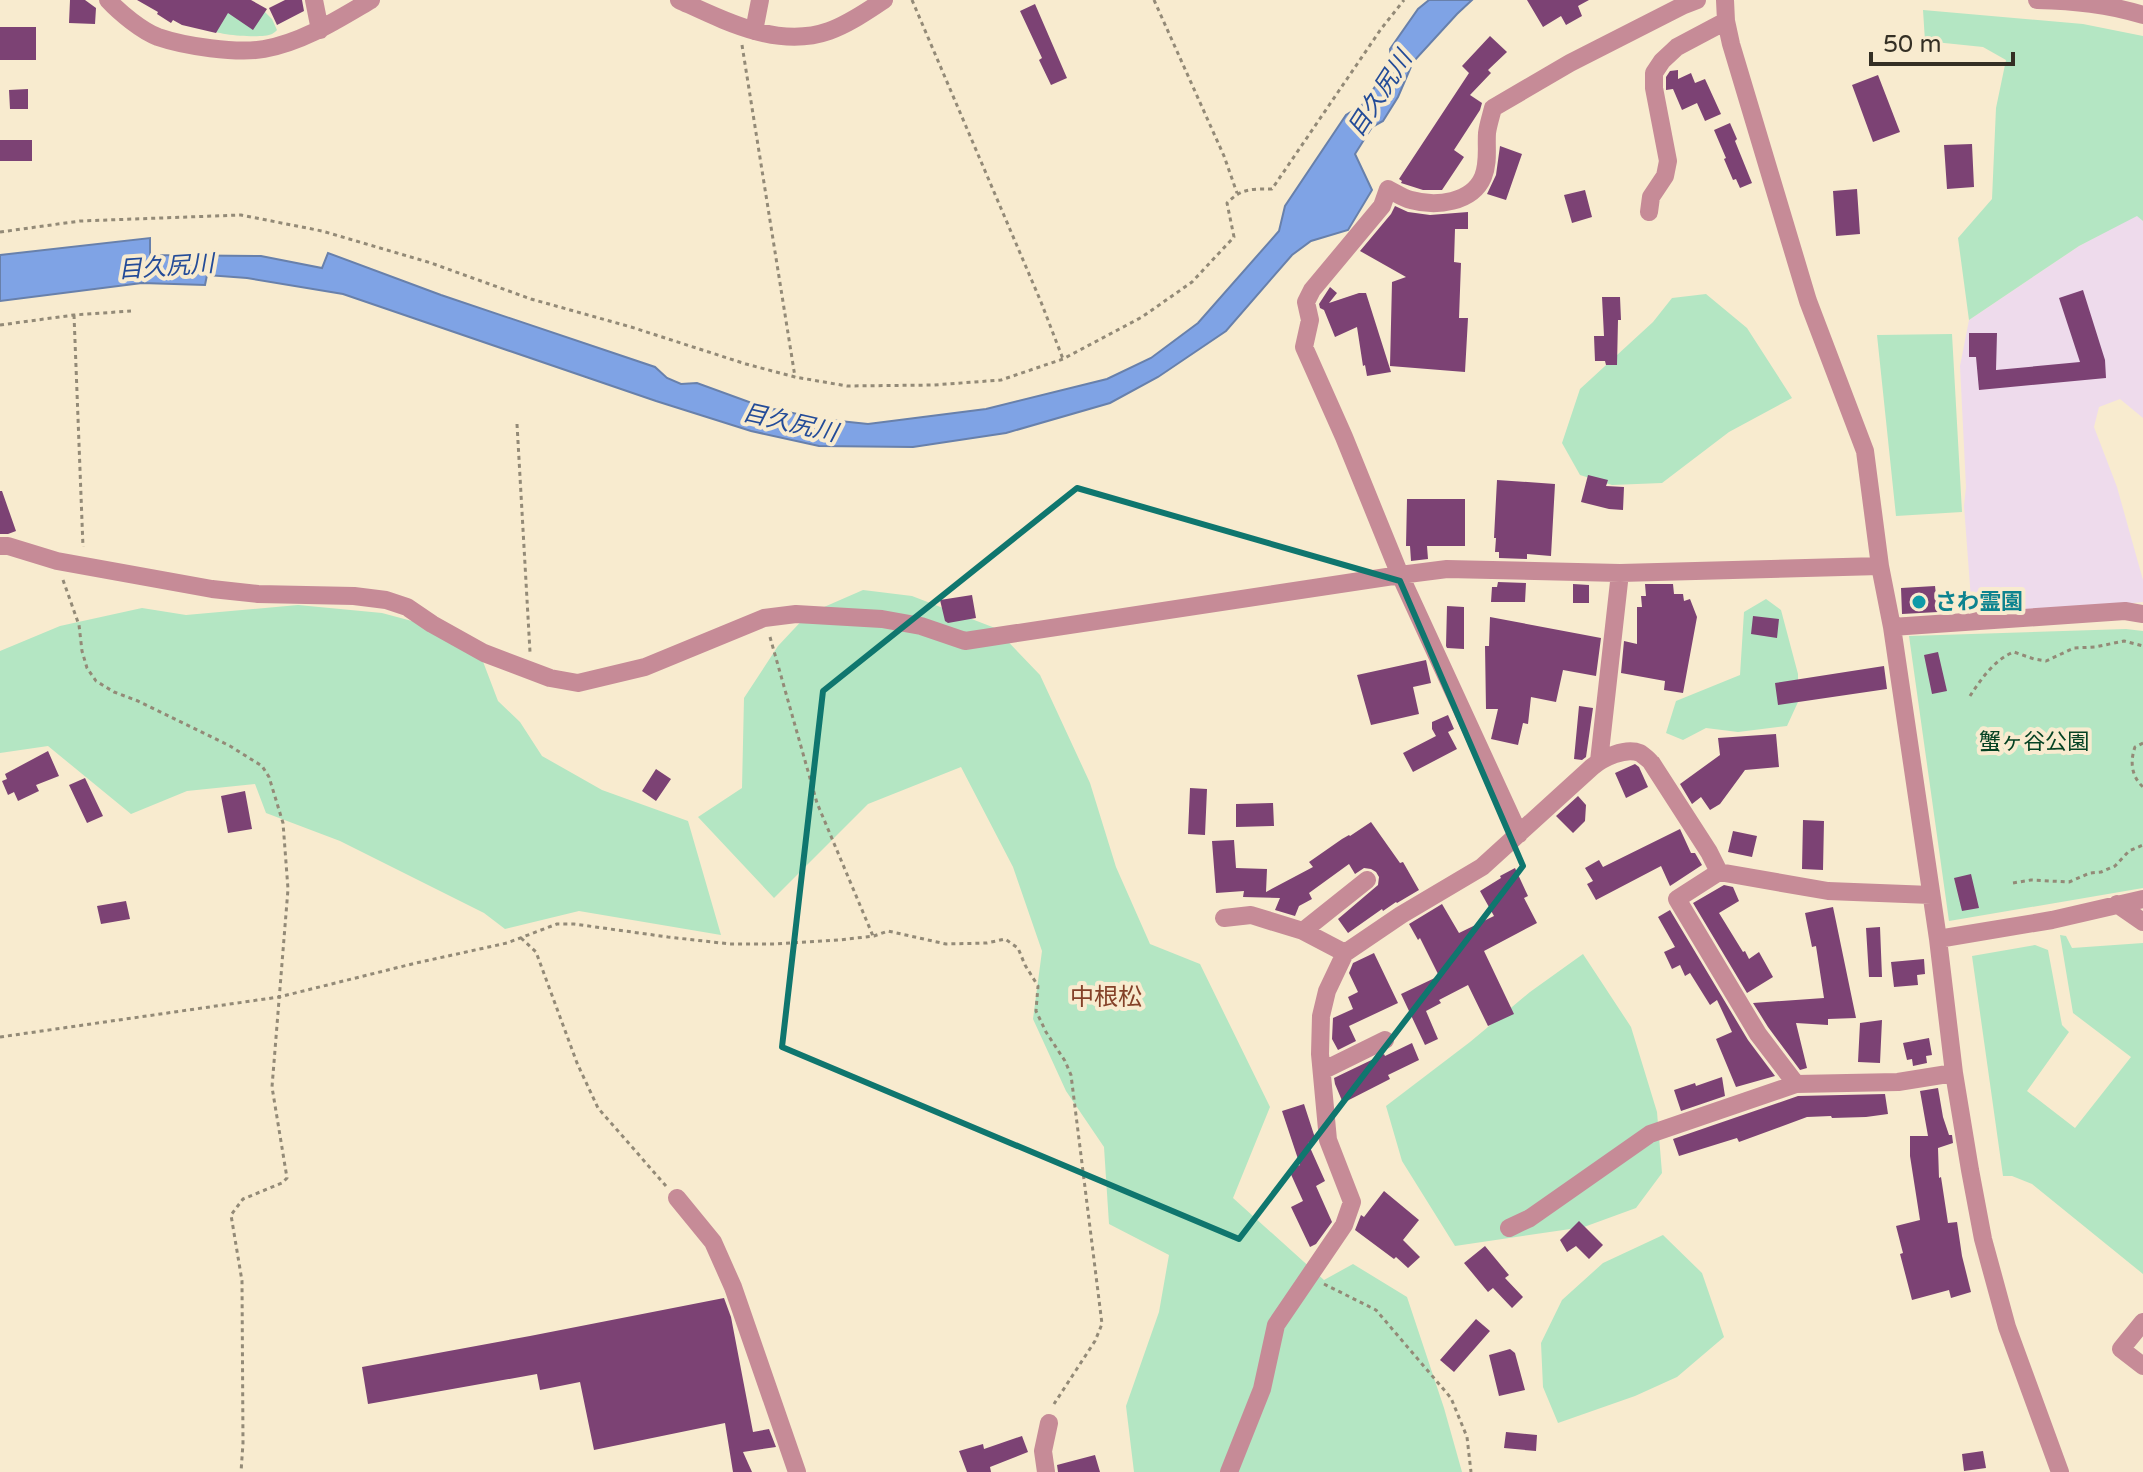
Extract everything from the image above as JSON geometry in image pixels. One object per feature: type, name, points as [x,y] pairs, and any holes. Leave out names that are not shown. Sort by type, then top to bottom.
[{"type":"street","points":[[108,0],[120,12],[157,36],[232,50],[262,50],[291,42],[320,30],[371,0]]},
{"type":"street","points":[[314,0],[320,30]]},
{"type":"street","points":[[679,0],[748,29],[792,38],[829,31],[884,0]]},
{"type":"street","points":[[748,29],[760,0]]},
{"type":"street","points":[[1519,834],[1400,575],[1304,347],[1310,320],[1306,302],[1312,290],[1382,206],[1388,189],[1410,200],[1430,203],[1449,202],[1468,196],[1482,179],[1488,158],[1487,132],[1493,108],[1570,63],[1697,0]]},
{"type":"street","points":[[1725,0],[1726,21],[1783,221],[1808,301],[1865,451],[1938,939],[1954,1073],[1983,1239],[2007,1327],[2060,1472]]},
{"type":"street","points":[[2037,0],[2115,6],[2143,15]]},
{"type":"street","points":[[1649,212],[1651,197],[1665,176],[1668,161],[1654,73],[1677,47],[1726,21]]},
{"type":"street","points":[[0,546],[57,561],[212,589],[386,600],[407,607],[484,653],[550,678],[578,683],[645,667],[764,618],[796,614],[882,619],[921,626],[965,641],[1447,569],[1620,573],[1880,566]]},
{"type":"street","points":[[1599,761],[1620,573]]},
{"type":"street","points":[[1892,627],[2125,611],[2143,614]]},
{"type":"street","points":[[1229,1472],[1262,1389],[1276,1325],[1344,1225],[1352,1202],[1328,1140],[1320,1054],[1321,1016],[1327,991],[1345,953],[1401,915],[1482,867],[1599,761],[1617,754],[1640,753],[1651,762],[1719,872]]},
{"type":"street","points":[[1796,1084],[1758,1034],[1677,899],[1719,872],[1828,891],[1931,895]]},
{"type":"street","points":[[1303,931],[1367,880]]},
{"type":"street","points":[[1938,939],[2052,920],[2143,899]]},
{"type":"street","points":[[2117,904],[2143,922]]},
{"type":"street","points":[[1224,918],[1251,915],[1303,931],[1345,953]]},
{"type":"street","points":[[1322,1071],[1385,1040]]},
{"type":"street","points":[[1509,1228],[1530,1218],[1650,1134],[1796,1084],[1898,1082],[1954,1073]]},
{"type":"street","points":[[677,1198],[713,1242],[733,1287],[797,1472]]},
{"type":"street","points":[[2143,1322],[2121,1349],[2143,1366]]},
{"type":"street","points":[[1046,1472],[1043,1451],[1049,1423]]},
{"type":"path","points":[[912,0],[1063,359]]},
{"type":"path","points":[[1154,0],[1224,156],[1237,193]]},
{"type":"path","points":[[0,232],[80,221],[241,215],[322,231],[431,263],[531,299],[795,377],[847,386],[1001,380],[1063,359],[1142,317],[1192,282],[1234,237],[1227,203],[1237,193],[1247,189],[1272,189],[1404,0]]},
{"type":"path","points":[[748,29],[741,39],[795,377]]},
{"type":"path","points":[[0,325],[131,311]]},
{"type":"path","points":[[74,315],[83,566]]},
{"type":"path","points":[[517,424],[531,670]]},
{"type":"path","points":[[57,561],[79,625],[87,668],[96,681],[230,746],[262,766],[269,777],[283,823],[288,889],[272,1087],[287,1178],[243,1199],[231,1215],[242,1281],[241,1472]]},
{"type":"path","points":[[764,618],[817,803],[874,936]]},
{"type":"path","points":[[1970,696],[2003,656],[2014,652],[2046,661],[2074,648],[2124,641],[2143,646]]},
{"type":"path","points":[[2143,743],[2135,747],[2131,757],[2132,769],[2143,787]]},
{"type":"path","points":[[2013,883],[2031,880],[2069,882],[2115,866],[2129,851],[2143,845]]},
{"type":"path","points":[[0,1037],[279,997],[507,943],[557,924],[730,944],[776,944],[874,936],[888,931],[946,944],[987,943],[1005,939],[1018,948],[1038,986],[1036,1011],[1071,1075],[1102,1324],[1095,1341],[1057,1398],[1049,1423]]},
{"type":"path","points":[[521,938],[536,952],[577,1063],[598,1108],[677,1198]]},
{"type":"path","points":[[1310,1276],[1376,1310],[1451,1398],[1467,1437],[1471,1472]]},
{"type":"highlighted area","points":[[1077,488],[1400,581],[1523,866],[1239,1239],[782,1047],[823,691]]},
{"type":"shaded area","points":[[2137,215],[2143,221],[2143,418],[2120,399],[2099,407],[2094,427],[2117,487],[2143,580],[2143,602],[1991,617],[1971,599],[1964,506],[1966,487],[1960,366],[1969,320],[2079,246]]},
{"type":"green space","points":[[220,4],[260,7],[272,19],[277,30],[272,34],[249,36],[207,29]]},
{"type":"green space","points":[[1923,10],[2083,24],[2143,36],[2143,221],[2137,216],[2079,246],[1969,320],[1958,238],[1992,199],[1996,108],[2006,60],[1983,47],[1925,41]]},
{"type":"green space","points":[[1706,294],[1747,328],[1792,398],[1729,432],[1662,483],[1612,485],[1580,475],[1562,443],[1580,389],[1653,322],[1672,298]]},
{"type":"green space","points":[[1952,334],[1962,512],[1896,516],[1877,335]]},
{"type":"green space","points":[[863,590],[912,596],[995,628],[1040,675],[1090,783],[1116,867],[1150,944],[1200,964],[1270,1107],[1233,1198],[1324,1280],[1353,1264],[1407,1297],[1462,1472],[1134,1472],[1126,1406],[1159,1312],[1169,1255],[1109,1224],[1104,1147],[1066,1091],[1033,1019],[1042,951],[1013,867],[961,767],[868,804],[774,898],[698,817],[742,788],[744,698],[778,646],[808,614]]},
{"type":"green space","points":[[1766,599],[1781,610],[1798,674],[1798,702],[1787,726],[1738,732],[1706,728],[1683,740],[1666,733],[1676,701],[1740,675],[1744,612]]},
{"type":"green space","points":[[298,605],[382,613],[438,628],[482,659],[498,701],[520,722],[542,756],[602,790],[688,821],[721,935],[579,911],[505,929],[484,913],[340,841],[266,813],[255,784],[187,791],[131,814],[48,746],[0,753],[0,651],[60,626],[142,608],[186,615]]},
{"type":"green space","name":"蟹ヶ谷公園","points":[[2143,631],[2143,888],[1949,921],[1909,636]]},
{"type":"green space","points":[[2060,935],[2066,936],[2072,948],[2143,943],[2143,1274],[2032,1184],[2003,1176],[1972,956],[2035,945],[2048,950],[2062,1025],[2069,1032],[2027,1091],[2075,1128],[2131,1057],[2073,1013]]},
{"type":"green space","points":[[1583,954],[1631,1027],[1657,1112],[1662,1173],[1636,1208],[1584,1227],[1455,1246],[1402,1161],[1386,1106]]},
{"type":"green space","points":[[1663,1235],[1702,1273],[1724,1337],[1677,1377],[1635,1396],[1558,1423],[1543,1387],[1541,1343],[1562,1300],[1603,1263]]},
{"type":"water","name":"目久尻川","points":[[1429,0],[1472,0],[1413,62],[1398,97],[1383,121],[1372,127],[1355,154],[1372,190],[1348,230],[1311,241],[1292,255],[1226,331],[1158,377],[1110,403],[1006,433],[913,447],[819,446],[751,431],[656,401],[343,294],[247,278],[207,275],[205,285],[142,283],[0,301],[0,255],[150,238],[150,255],[261,256],[322,268],[328,253],[441,295],[655,367],[667,378],[681,384],[697,383],[760,406],[821,419],[868,424],[986,409],[1107,379],[1151,358],[1198,323],[1279,231],[1285,206],[1346,115],[1362,105],[1391,64],[1390,49],[1418,9]]},
{"type":"building","points":[[70,0],[85,0],[96,8],[95,24],[69,23]]},
{"type":"building","points":[[137,0],[251,0],[267,9],[253,30],[228,13],[216,33],[173,20],[171,23]]},
{"type":"building","points":[[285,0],[302,0],[304,11],[277,25],[269,8]]},
{"type":"building","points":[[1527,0],[1589,0],[1578,6],[1582,16],[1566,25],[1561,16],[1543,27]]},
{"type":"building","points":[[1035,4],[1067,78],[1051,85],[1020,11]]},
{"type":"building","points":[[0,27],[36,27],[36,60],[0,60]]},
{"type":"building","points":[[1490,36],[1507,52],[1488,70],[1491,73],[1470,95],[1482,103],[1454,150],[1464,157],[1442,190],[1423,190],[1401,183],[1399,179],[1469,73],[1462,66]]},
{"type":"building","points":[[1678,70],[1678,79],[1691,73],[1695,83],[1705,79],[1721,114],[1705,121],[1697,103],[1682,110],[1673,89],[1666,90],[1666,77],[1670,71]]},
{"type":"building","points":[[1878,75],[1900,132],[1873,142],[1852,85]]},
{"type":"building","points":[[28,89],[28,109],[10,109],[9,90]]},
{"type":"building","points":[[1730,123],[1752,183],[1740,188],[1736,179],[1733,180],[1714,130]]},
{"type":"building","points":[[0,140],[32,140],[32,161],[0,161]]},
{"type":"building","points":[[1972,144],[1974,187],[1947,189],[1944,145]]},
{"type":"building","points":[[1500,146],[1522,154],[1506,200],[1487,194],[1496,175]]},
{"type":"building","points":[[1857,189],[1860,234],[1836,236],[1833,191]]},
{"type":"building","points":[[1585,190],[1592,217],[1572,223],[1564,195]]},
{"type":"building","points":[[1395,206],[1408,212],[1430,215],[1468,212],[1468,229],[1455,229],[1454,262],[1461,263],[1459,318],[1468,318],[1465,372],[1390,366],[1392,282],[1406,277],[1360,251]]},
{"type":"building","points":[[1330,287],[1337,293],[1329,303],[1366,293],[1391,372],[1367,376],[1357,327],[1335,337],[1319,304]]},
{"type":"building","points":[[2083,290],[2105,360],[2106,378],[1979,390],[1976,357],[1969,357],[1969,333],[1997,333],[1996,370],[2080,362],[2059,298]]},
{"type":"building","points":[[1602,297],[1620,297],[1617,365],[1595,361],[1594,336],[1604,336]]},
{"type":"building","points":[[1588,475],[1608,480],[1606,486],[1624,487],[1623,510],[1581,502]]},
{"type":"building","points":[[1497,480],[1555,484],[1551,556],[1527,554],[1527,559],[1499,558],[1499,552],[1495,552],[1494,538]]},
{"type":"building","points":[[0,491],[16,531],[8,534],[0,534]]},
{"type":"building","points":[[1407,499],[1465,499],[1465,546],[1427,546],[1428,559],[1411,561],[1410,546],[1406,546]]},
{"type":"building","points":[[1498,582],[1526,583],[1525,602],[1491,602],[1492,587],[1497,587]]},
{"type":"building","points":[[1573,584],[1589,585],[1589,603],[1573,603]]},
{"type":"building","points":[[1645,584],[1673,584],[1674,594],[1683,594],[1684,601],[1690,599],[1697,617],[1683,693],[1664,690],[1665,681],[1621,673],[1624,641],[1637,644],[1637,607],[1642,607],[1641,596],[1646,596]]},
{"type":"building","name":"さわ霊園","points":[[1935,586],[1938,612],[1902,614],[1901,588]]},
{"type":"building","points":[[972,595],[976,618],[945,621],[940,600]]},
{"type":"building","points":[[1447,606],[1464,607],[1464,649],[1446,646]]},
{"type":"building","points":[[1753,616],[1779,619],[1777,638],[1751,634]]},
{"type":"building","points":[[1490,617],[1601,638],[1596,676],[1563,670],[1556,702],[1531,697],[1528,724],[1523,723],[1518,745],[1491,739],[1498,709],[1486,709],[1485,646],[1489,646]]},
{"type":"building","points":[[1938,652],[1947,691],[1932,694],[1924,655]]},
{"type":"building","points":[[1426,660],[1431,683],[1413,687],[1419,714],[1371,725],[1357,675]]},
{"type":"building","points":[[1884,666],[1887,689],[1778,705],[1775,683]]},
{"type":"building","points":[[1579,706],[1593,708],[1586,757],[1582,760],[1574,759]]},
{"type":"building","points":[[1448,715],[1454,729],[1448,732],[1457,749],[1413,772],[1403,753],[1436,736],[1432,722]]},
{"type":"building","points":[[1776,734],[1779,767],[1745,770],[1720,804],[1710,810],[1701,797],[1692,804],[1680,784],[1720,755],[1718,738]]},
{"type":"building","points":[[48,751],[59,776],[36,785],[39,791],[18,801],[14,792],[8,795],[2,781],[7,779],[5,774]]},
{"type":"building","points":[[1635,764],[1648,787],[1626,798],[1615,773]]},
{"type":"building","points":[[656,769],[671,779],[656,801],[642,791]]},
{"type":"building","points":[[85,778],[103,816],[87,823],[69,785]]},
{"type":"building","points":[[1190,788],[1207,789],[1205,835],[1188,834]]},
{"type":"building","points":[[245,791],[252,829],[228,833],[221,796]]},
{"type":"building","points":[[1578,796],[1586,805],[1585,821],[1573,833],[1556,816]]},
{"type":"building","points":[[1273,803],[1274,826],[1236,827],[1236,804]]},
{"type":"building","points":[[1803,820],[1824,821],[1823,870],[1802,869]]},
{"type":"building","points":[[1371,822],[1400,863],[1403,862],[1419,890],[1382,909],[1348,933],[1338,919],[1378,885],[1379,877],[1371,869],[1364,868],[1355,874],[1349,864],[1309,893],[1312,899],[1299,906],[1295,916],[1275,910],[1280,898],[1243,897],[1244,891],[1216,893],[1212,841],[1234,840],[1236,868],[1267,869],[1266,892],[1313,867],[1309,862]]},
{"type":"building","points":[[1680,829],[1691,853],[1695,853],[1702,865],[1670,886],[1661,866],[1596,900],[1587,884],[1593,881],[1585,868],[1599,860],[1603,867]]},
{"type":"building","points":[[1733,831],[1757,836],[1752,857],[1728,852]]},
{"type":"building","points":[[1515,868],[1528,896],[1524,898],[1537,923],[1484,951],[1514,1014],[1488,1026],[1468,985],[1439,1000],[1441,1003],[1426,1011],[1438,1039],[1425,1045],[1401,994],[1439,976],[1420,938],[1418,940],[1409,924],[1442,904],[1459,933],[1494,916],[1480,891]]},
{"type":"building","points":[[1971,874],[1979,908],[1962,911],[1954,878]]},
{"type":"building","points":[[1724,885],[1733,887],[1739,901],[1719,913],[1743,952],[1749,959],[1759,952],[1773,977],[1747,993],[1693,903]]},
{"type":"building","points":[[126,901],[130,919],[101,924],[97,906]]},
{"type":"building","points":[[1833,907],[1856,1018],[1828,1019],[1828,1025],[1796,1023],[1807,1068],[1800,1070],[1753,1003],[1824,998],[1816,946],[1812,947],[1805,913]]},
{"type":"building","points":[[1670,910],[1748,1040],[1775,1076],[1736,1087],[1716,1039],[1732,1032],[1717,1000],[1710,1005],[1690,973],[1685,976],[1680,965],[1672,969],[1664,952],[1675,947],[1658,917]]},
{"type":"building","points":[[1880,927],[1882,977],[1869,977],[1866,928]]},
{"type":"building","points":[[1374,953],[1398,1003],[1349,1026],[1356,1041],[1338,1050],[1332,1039],[1333,1018],[1353,1009],[1348,997],[1358,992],[1349,973],[1353,963]]},
{"type":"building","points":[[1924,959],[1925,974],[1917,975],[1918,985],[1894,987],[1891,962]]},
{"type":"building","points":[[1882,1020],[1880,1063],[1858,1062],[1860,1023]]},
{"type":"building","points":[[1929,1038],[1932,1055],[1926,1056],[1927,1063],[1913,1066],[1912,1059],[1907,1060],[1903,1043]]},
{"type":"building","points":[[1412,1043],[1419,1060],[1343,1103],[1334,1078]]},
{"type":"building","points":[[1722,1077],[1725,1096],[1681,1111],[1674,1090]]},
{"type":"building","points":[[1938,1088],[1943,1117],[1953,1143],[1938,1148],[1939,1178],[1948,1223],[1957,1222],[1971,1292],[1951,1298],[1949,1290],[1912,1300],[1896,1226],[1920,1220],[1910,1136],[1928,1136],[1920,1091]]},
{"type":"building","points":[[1885,1094],[1888,1114],[1807,1117],[1739,1142],[1737,1138],[1679,1156],[1673,1139],[1798,1096]]},
{"type":"building","points":[[1304,1104],[1316,1141],[1308,1143],[1325,1181],[1316,1186],[1332,1222],[1316,1244],[1310,1247],[1291,1207],[1303,1201],[1289,1170],[1300,1165],[1282,1111]]},
{"type":"building","points":[[1384,1191],[1419,1220],[1403,1240],[1420,1257],[1408,1268],[1355,1230],[1361,1215],[1364,1217]]},
{"type":"building","points":[[1579,1221],[1603,1245],[1589,1259],[1576,1246],[1567,1252],[1560,1240]]},
{"type":"building","points":[[1485,1246],[1509,1275],[1505,1278],[1523,1297],[1512,1308],[1493,1288],[1488,1292],[1464,1263]]},
{"type":"building","points":[[724,1298],[731,1317],[753,1432],[769,1429],[776,1447],[743,1452],[752,1472],[733,1472],[725,1423],[594,1450],[580,1382],[540,1390],[537,1374],[368,1404],[362,1367]]},
{"type":"building","points":[[1476,1319],[1490,1331],[1454,1372],[1440,1360]]},
{"type":"building","points":[[1510,1349],[1515,1353],[1525,1390],[1499,1396],[1489,1355]]},
{"type":"building","points":[[1506,1432],[1537,1435],[1536,1451],[1504,1448]]},
{"type":"building","points":[[1022,1436],[1028,1452],[990,1467],[991,1472],[967,1472],[959,1451],[983,1444],[984,1449]]},
{"type":"building","points":[[1983,1451],[1986,1468],[1964,1471],[1962,1454]]},
{"type":"building","points":[[1095,1455],[1100,1472],[1058,1472],[1057,1465]]},
{"type":"place","name":"さわ霊園","points":[[1919,602]]},
{"type":"district","name":"中根松","points":[[1106,997]]}]
